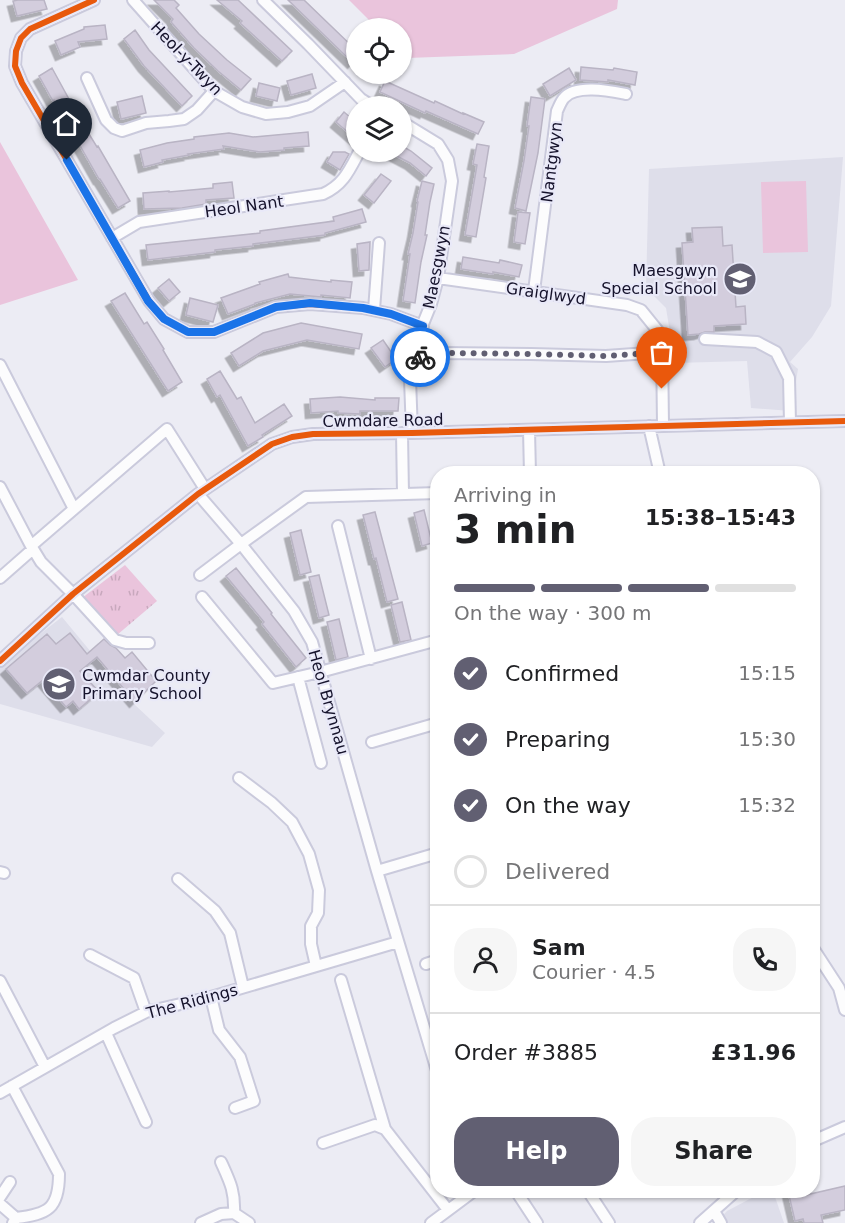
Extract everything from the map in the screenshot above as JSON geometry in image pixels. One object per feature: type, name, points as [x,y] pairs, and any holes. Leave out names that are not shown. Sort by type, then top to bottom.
[{"type":"street","points":[[94,0],[30,29],[21,38],[16,51],[15,66],[148,301],[164,319],[188,332],[214,332],[276,307],[310,303],[374,310],[423,326]]},
{"type":"street","name":"Heol-y-Twyn","points":[[133,0],[214,91],[242,108],[266,114],[288,112],[310,106],[345,82]]},
{"type":"street","points":[[263,0],[358,96]]},
{"type":"street","points":[[87,78],[106,120],[114,128],[122,131],[146,123],[184,119],[197,110],[214,91]]},
{"type":"street","name":"Nantgwyn","points":[[534,291],[557,111],[565,97],[576,91],[601,90],[626,94]]},
{"type":"street","name":"Maesgwyn","points":[[403,494],[414,346],[431,304],[438,278],[452,181],[448,160],[438,144],[412,128]]},
{"type":"street","name":"Heol Nant","points":[[112,238],[140,222],[323,194],[341,182],[354,162]]},
{"type":"street","points":[[374,310],[379,243]]},
{"type":"street","name":"Graiglwyd","points":[[438,278],[627,305],[641,310],[658,331],[662,352],[663,425]]},
{"type":"street","points":[[705,339],[757,342],[776,352],[789,378],[790,422]]},
{"type":"street","points":[[412,359],[442,353],[606,356],[662,352]]},
{"type":"street","points":[[0,364],[74,509],[0,579]]},
{"type":"street","name":"Cwmdare Road","points":[[0,661],[73,594],[201,491],[272,444],[292,437],[313,434],[845,421]]},
{"type":"street","points":[[650,426],[658,466]]},
{"type":"street","name":"Heol Brynnau","points":[[74,509],[167,429],[201,491],[294,611],[312,642],[430,1046]]},
{"type":"street","points":[[529,430],[530,466]]},
{"type":"street","points":[[0,487],[41,562],[115,640],[126,643],[149,643]]},
{"type":"street","points":[[200,575],[306,497],[430,493]]},
{"type":"street","points":[[338,526],[371,659]]},
{"type":"street","points":[[202,597],[273,683],[430,642]]},
{"type":"street","points":[[298,677],[321,763]]},
{"type":"street","points":[[372,742],[430,725]]},
{"type":"street","points":[[239,778],[272,803],[292,822],[309,854],[320,890],[318,913],[311,926],[311,944],[316,966]]},
{"type":"street","points":[[377,870],[430,855]]},
{"type":"street","points":[[178,879],[215,911],[230,933],[243,987]]},
{"type":"street","name":"The Ridings","points":[[0,1093],[146,1012],[211,997],[398,942]]},
{"type":"street","points":[[90,955],[134,978],[146,1012]]},
{"type":"street","points":[[820,959],[839,988],[845,1010]]},
{"type":"street","points":[[426,964],[430,963]]},
{"type":"street","points":[[341,980],[385,1129],[430,1187]]},
{"type":"street","points":[[0,981],[45,1067]]},
{"type":"street","points":[[211,997],[219,1030],[240,1058],[254,1101],[235,1108]]},
{"type":"street","points":[[336,1008],[348,1003]]},
{"type":"street","points":[[106,1033],[146,1122]]},
{"type":"street","points":[[0,1204],[14,1221],[45,1212],[55,1202],[59,1191],[59,1174],[12,1086]]},
{"type":"street","points":[[323,1143],[375,1125],[385,1129]]},
{"type":"street","points":[[820,1138],[845,1128]]},
{"type":"street","points":[[221,1162],[235,1198],[234,1213]]},
{"type":"street","points":[[0,1197],[10,1182]]},
{"type":"street","points":[[439,1198],[448,1210]]},
{"type":"street","points":[[430,1223],[464,1198]]},
{"type":"street","points":[[521,1198],[537,1223]]},
{"type":"street","points":[[593,1198],[609,1223]]},
{"type":"street","points":[[699,1223],[728,1198]]},
{"type":"street","points":[[714,1211],[721,1223]]},
{"type":"street","points":[[201,1223],[221,1214],[234,1213],[249,1223]]},
{"type":"shaded area","name":"Maesgwyn Special School","points":[[843,157],[831,306],[812,337],[790,362],[798,369],[791,411],[751,408],[747,361],[675,363],[666,308],[646,288],[649,169]]},
{"type":"shaded area","name":"Cwmdar County Primary School","points":[[62,617],[135,705],[165,733],[152,747],[0,704],[0,665]]},
{"type":"shaded area","points":[[752,1198],[775,1198],[784,1223],[716,1223],[727,1211]]},
{"type":"green space","points":[[349,0],[618,0],[617,9],[514,54],[412,58],[412,18],[367,18]]},
{"type":"green space","points":[[0,142],[78,280],[0,305]]},
{"type":"green space","points":[[806,181],[808,252],[763,253],[761,182]]},
{"type":"green space","points":[[125,565],[157,601],[117,635],[82,598]]},
{"type":"building","points":[[44,0],[47,9],[17,16],[13,1]]},
{"type":"building","points":[[154,0],[174,0],[179,5],[176,8],[199,34],[251,79],[241,90],[194,48],[171,22],[173,19]]},
{"type":"building","points":[[217,0],[238,0],[292,51],[282,61]]},
{"type":"building","points":[[288,0],[304,0],[346,40],[346,56]]},
{"type":"building","points":[[105,25],[107,39],[78,42],[80,47],[61,55],[55,41],[84,29],[84,27]]},
{"type":"building","points":[[135,30],[149,50],[192,96],[182,106],[144,66],[124,39]]},
{"type":"building","points":[[581,67],[613,70],[614,68],[637,72],[635,85],[608,80],[608,82],[580,80]]},
{"type":"building","points":[[52,68],[130,201],[118,208],[39,76]]},
{"type":"building","points":[[569,68],[576,80],[550,96],[543,84]]},
{"type":"building","points":[[312,74],[316,88],[291,95],[287,81]]},
{"type":"building","points":[[259,83],[280,88],[277,101],[256,96]]},
{"type":"building","points":[[384,84],[392,84],[484,122],[478,134],[412,107],[412,96],[389,96],[380,92]]},
{"type":"building","points":[[142,96],[146,113],[121,119],[117,102]]},
{"type":"building","points":[[531,97],[545,99],[538,153],[526,211],[515,208],[524,161]]},
{"type":"building","points":[[344,112],[346,114],[346,131],[336,122]]},
{"type":"building","points":[[308,132],[309,146],[260,152],[223,146],[224,149],[188,154],[144,167],[140,150],[194,139],[194,137],[229,133],[253,137]]},
{"type":"building","points":[[477,144],[489,146],[476,237],[465,235],[477,165],[473,164]]},
{"type":"building","points":[[333,152],[346,152],[346,159],[340,170],[327,162]]},
{"type":"building","points":[[412,152],[432,168],[426,176],[408,162],[412,162]]},
{"type":"building","points":[[381,174],[391,181],[374,203],[364,195]]},
{"type":"building","points":[[422,181],[434,184],[415,303],[403,301],[410,254],[408,254]]},
{"type":"building","points":[[232,182],[234,198],[206,200],[206,204],[182,208],[144,209],[143,193],[213,188],[213,184]]},
{"type":"building","points":[[362,209],[366,222],[325,233],[325,235],[148,260],[146,245],[260,233],[260,231],[334,221],[333,217]]},
{"type":"building","points":[[518,212],[530,213],[525,244],[514,242]]},
{"type":"building","points":[[722,227],[723,246],[732,245],[736,307],[745,306],[746,324],[714,326],[714,332],[688,335],[682,243],[693,242],[692,228]]},
{"type":"building","points":[[370,242],[369,270],[359,271],[357,244]]},
{"type":"building","points":[[463,257],[499,263],[500,260],[522,265],[519,277],[493,272],[493,274],[461,269]]},
{"type":"building","points":[[288,274],[289,277],[352,282],[350,298],[290,294],[255,303],[228,314],[221,298],[260,284],[259,282]]},
{"type":"building","points":[[169,279],[180,292],[169,301],[158,288]]},
{"type":"building","points":[[125,293],[144,324],[147,322],[182,382],[168,391],[111,301]]},
{"type":"building","points":[[190,298],[218,305],[213,322],[186,315]]},
{"type":"building","points":[[301,323],[362,334],[359,349],[307,340],[263,351],[239,366],[231,353],[263,333]]},
{"type":"building","points":[[383,340],[396,359],[385,367],[371,348]]},
{"type":"building","points":[[220,371],[237,399],[241,397],[255,423],[284,404],[292,416],[248,446],[220,395],[217,397],[207,379]]},
{"type":"building","points":[[340,397],[375,400],[375,398],[399,398],[398,411],[360,411],[360,414],[338,413],[338,411],[311,413],[310,399]]},
{"type":"building","points":[[424,510],[430,544],[422,546],[414,513]]},
{"type":"building","points":[[375,512],[398,599],[387,602],[363,515]]},
{"type":"building","points":[[301,530],[311,572],[300,575],[290,533]]},
{"type":"building","points":[[236,568],[306,658],[296,667],[262,624],[264,622],[226,576]]},
{"type":"building","points":[[319,575],[329,615],[319,618],[309,577]]},
{"type":"building","points":[[402,602],[411,640],[400,642],[391,605]]},
{"type":"building","points":[[339,619],[348,657],[336,660],[327,622]]},
{"type":"building","points":[[70,633],[87,654],[104,639],[125,658],[132,652],[156,681],[135,702],[97,657],[80,671],[99,692],[79,709],[73,701],[66,707],[43,680],[27,693],[6,669],[47,634],[56,644]]},
{"type":"building","points":[[845,1186],[845,1210],[821,1215],[823,1223],[804,1223],[803,1219],[795,1221],[790,1198],[820,1198],[820,1192]]},
{"type":"cycle path","points":[[94,0],[30,29],[21,38],[16,51],[15,66],[22,83],[149,301],[164,319],[188,332],[214,332],[276,307],[310,304],[363,308],[391,314],[423,326]]},
{"type":"cycle path","points":[[0,661],[73,594],[198,494],[272,444],[292,437],[313,434],[845,421]]},
{"type":"way so far","points":[[420,357],[442,353],[606,356],[662,352],[662,389]]},
{"type":"place","name":"Maesgwyn Special School","points":[[740,279]]},
{"type":"place","name":"Cwmdar County Primary School","points":[[59,684]]},
{"type":"route","points":[[67,160],[148,301],[164,319],[188,332],[214,332],[276,307],[310,303],[363,308],[391,314],[423,326],[414,346],[412,359],[420,357]]}]
